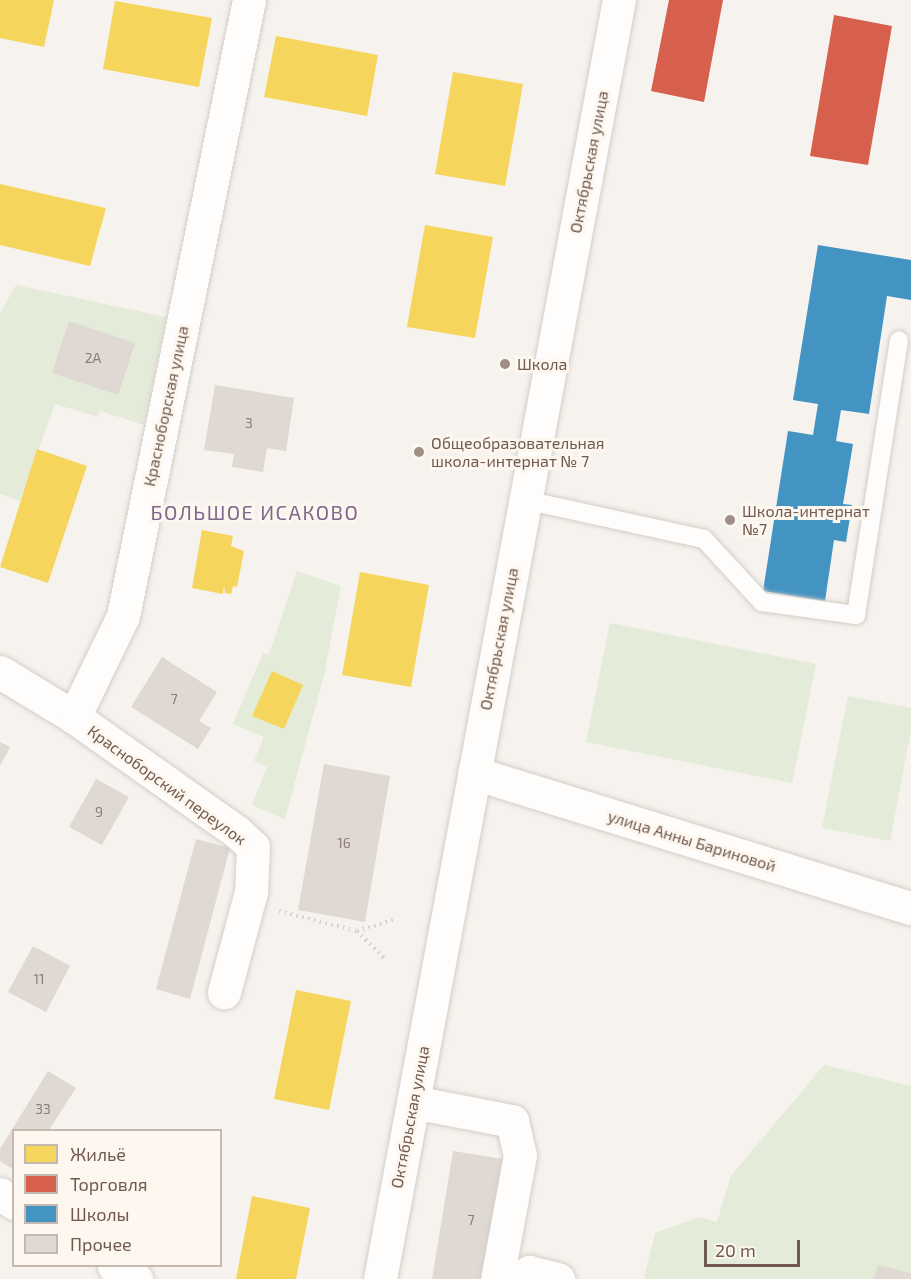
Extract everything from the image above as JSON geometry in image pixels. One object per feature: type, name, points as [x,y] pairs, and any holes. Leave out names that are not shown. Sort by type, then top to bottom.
[{"type":"street","name":"Красноборская улица","points":[[74,717],[123,616],[249,0]]},
{"type":"street","name":"Октябрьская улица","points":[[380,1279],[619,0]]},
{"type":"street","points":[[0,672],[74,717]]},
{"type":"street","name":"Красноборский переулок","points":[[74,717],[237,832],[253,847],[251,892],[224,992]]},
{"type":"street","name":"улица Анны Бариновой","points":[[474,773],[911,908]]},
{"type":"street","points":[[413,1102],[512,1121],[520,1155],[497,1279]]},
{"type":"street","points":[[116,1267],[136,1279]]},
{"type":"street","points":[[521,1279],[529,1272],[558,1279]]},
{"type":"lane","points":[[525,500],[704,539],[762,602],[856,615],[899,340]]},
{"type":"path","points":[[251,892],[277,910],[357,931],[385,959]]},
{"type":"path","points":[[357,931],[393,920]]},
{"type":"green space","points":[[16,285],[166,317],[144,425],[100,411],[98,417],[55,404],[20,501],[0,494],[0,313]]},
{"type":"green space","points":[[297,571],[341,586],[324,675],[285,819],[252,805],[267,767],[254,761],[264,737],[233,724],[263,653],[269,654]]},
{"type":"green space","points":[[610,623],[816,664],[792,783],[586,742]]},
{"type":"green space","points":[[848,696],[911,708],[911,730],[890,841],[822,828]]},
{"type":"green space","points":[[824,1065],[911,1086],[911,1279],[644,1279],[655,1233],[699,1217],[717,1222],[731,1176]]},
{"type":"building: Жильё","points":[[0,0],[54,0],[44,47],[0,38]]},
{"type":"building: Жильё","points":[[115,1],[212,18],[199,87],[103,69]]},
{"type":"building: Жильё","points":[[276,36],[378,55],[367,116],[264,97]]},
{"type":"building: Жильё","points":[[453,72],[523,84],[505,186],[435,174]]},
{"type":"building: Жильё","points":[[0,184],[106,208],[90,266],[0,245]]},
{"type":"building: Жильё","points":[[425,225],[493,237],[475,338],[407,327]]},
{"type":"building: Жильё","points":[[37,449],[87,466],[48,583],[0,567]]},
{"type":"building: Жильё","points":[[202,530],[233,536],[231,546],[244,551],[237,587],[233,586],[231,594],[225,593],[224,585],[223,594],[192,588]]},
{"type":"building: Жильё","points":[[360,572],[429,585],[411,687],[342,675]]},
{"type":"building: Жильё","points":[[272,671],[303,685],[284,729],[252,716]]},
{"type":"building: Жильё","points":[[296,990],[351,1001],[329,1110],[274,1099]]},
{"type":"building: Жильё","points":[[252,1196],[310,1208],[296,1279],[236,1279]]},
{"type":"building: Торговля","points":[[669,0],[723,0],[704,102],[651,91]]},
{"type":"building: Торговля","points":[[834,15],[892,26],[868,165],[810,156]]},
{"type":"building: Школы","points":[[818,245],[911,260],[911,300],[887,296],[869,414],[841,410],[836,441],[853,444],[843,504],[852,505],[846,542],[834,540],[825,601],[763,591],[788,431],[813,435],[818,404],[793,400]]},
{"type":"building: Прочее","points":[[69,321],[135,343],[118,395],[52,373]]},
{"type":"building: Прочее","points":[[215,385],[294,398],[286,451],[267,448],[263,472],[232,467],[234,454],[204,450]]},
{"type":"building: Прочее","points":[[162,657],[217,692],[199,721],[211,728],[198,749],[131,707]]},
{"type":"building: Прочее","points":[[0,742],[10,747],[0,766]]},
{"type":"building: Прочее","points":[[324,764],[390,776],[365,922],[298,910]]},
{"type":"building: Прочее","points":[[96,779],[129,797],[102,845],[69,827]]},
{"type":"building: Прочее","points":[[196,839],[230,848],[190,999],[156,989]]},
{"type":"building: Прочее","points":[[33,946],[70,966],[46,1012],[8,992]]},
{"type":"building: Прочее","points":[[48,1071],[76,1088],[50,1129],[12,1129]]},
{"type":"building: Прочее","points":[[12,1130],[12,1169],[0,1161],[0,1149]]},
{"type":"building: Прочее","points":[[453,1151],[509,1160],[490,1279],[432,1279]]},
{"type":"building: Прочее","points":[[878,1265],[911,1273],[911,1279],[874,1279]]},
{"type":"place","name":"Школа","points":[[505,364]]},
{"type":"place","name":"Общеобразовательная школа-интернат № 7","points":[[419,452]]},
{"type":"place","name":"Школа-интернат №7","points":[[730,520]]},
{"type":"district","name":"БОЛЬШОЕ ИСАКОВО","points":[[255,512]]}]
